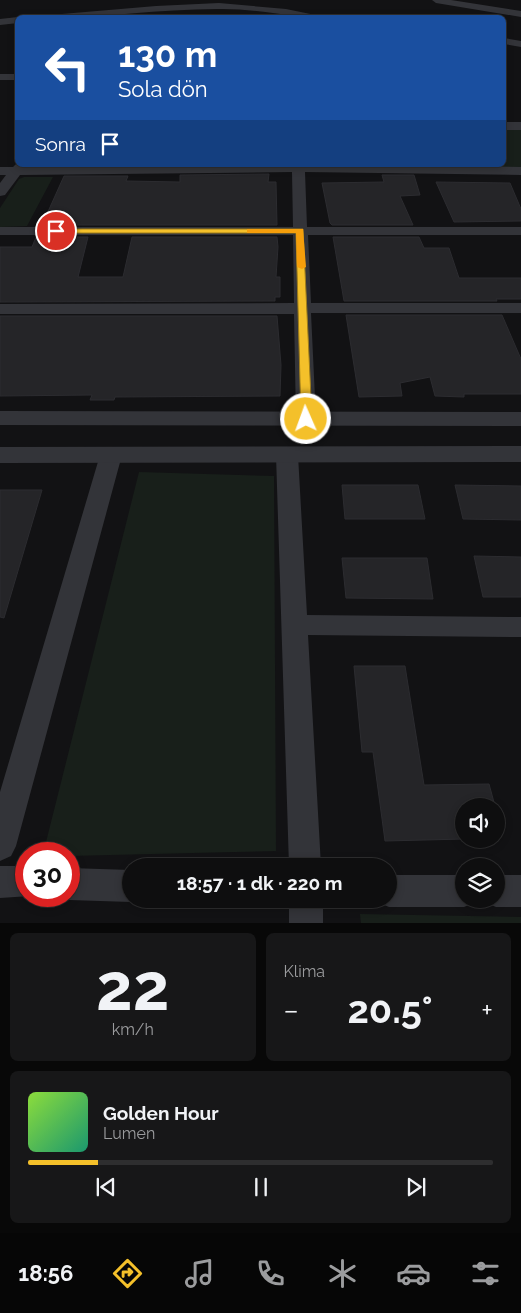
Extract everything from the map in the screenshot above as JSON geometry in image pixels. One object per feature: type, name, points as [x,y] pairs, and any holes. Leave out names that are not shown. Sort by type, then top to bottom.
[{"type":"street","points":[[436,0],[521,14]]},
{"type":"street","points":[[102,15],[221,6],[288,15]]},
{"type":"street","points":[[197,15],[199,7]]},
{"type":"street","points":[[0,30],[4,22]]},
{"type":"street","points":[[506,41],[521,44]]},
{"type":"street","points":[[0,77],[15,77]]},
{"type":"street","points":[[506,126],[521,126]]},
{"type":"street","points":[[299,167],[306,419]]},
{"type":"street","points":[[0,171],[19,168],[299,167],[439,168],[521,171]]},
{"type":"street","points":[[0,192],[19,168]]},
{"type":"street","points":[[0,231],[521,231]]},
{"type":"street","points":[[0,309],[303,310],[521,308]]},
{"type":"street","points":[[0,418],[521,419]]},
{"type":"street","points":[[0,455],[521,454]]},
{"type":"street","points":[[0,846],[112,455]]},
{"type":"street","points":[[286,455],[305,858]]},
{"type":"street","points":[[294,625],[521,627]]},
{"type":"street","points":[[0,882],[15,882]]},
{"type":"street","points":[[80,884],[122,886]]},
{"type":"street","points":[[397,891],[455,891]]},
{"type":"street","points":[[505,891],[521,891]]},
{"type":"street","points":[[306,908],[306,923]]},
{"type":"shaded area","points":[[506,129],[521,129],[521,168],[455,168],[506,167]]},
{"type":"shaded area","points":[[24,177],[53,177],[27,226],[0,227],[0,208],[19,179]]},
{"type":"shaded area","points":[[139,472],[274,476],[276,851],[80,856],[80,842],[46,842]]},
{"type":"shaded area","points":[[360,914],[521,917],[521,923],[361,923]]},
{"type":"building","points":[[269,174],[268,182],[276,182],[277,225],[42,225],[64,176],[128,176],[126,181],[180,182],[180,175]]},
{"type":"building","points":[[382,175],[414,175],[420,195],[400,196],[413,225],[332,225],[330,223],[322,183],[384,182]]},
{"type":"building","points":[[436,182],[510,183],[521,209],[521,221],[454,222]]},
{"type":"building","points":[[36,237],[88,237],[78,277],[123,277],[132,237],[277,237],[276,277],[280,277],[280,297],[275,297],[275,301],[0,302],[0,247],[32,247]]},
{"type":"building","points":[[333,237],[419,237],[424,248],[449,248],[459,278],[521,278],[521,299],[496,299],[497,301],[344,301]]},
{"type":"building","points":[[346,315],[502,315],[521,359],[521,394],[464,394],[464,397],[435,396],[430,377],[400,383],[402,396],[359,397]]},
{"type":"building","points":[[0,316],[277,316],[281,365],[280,396],[115,397],[114,400],[90,400],[92,395],[0,396]]},
{"type":"building","points":[[342,485],[418,485],[425,519],[345,519]]},
{"type":"building","points":[[455,485],[521,486],[521,520],[463,519]]},
{"type":"building","points":[[0,490],[42,490],[4,618],[0,617]]},
{"type":"building","points":[[474,556],[521,557],[521,597],[483,597]]},
{"type":"building","points":[[342,558],[427,558],[433,599],[346,598]]},
{"type":"building","points":[[354,666],[405,666],[424,785],[489,784],[493,798],[455,798],[455,839],[385,841],[373,752],[362,752]]},
{"type":"slow traffic","points":[[250,231],[300,231],[302,267]]},
{"type":"route","points":[[56,231],[300,231],[306,419]]}]
